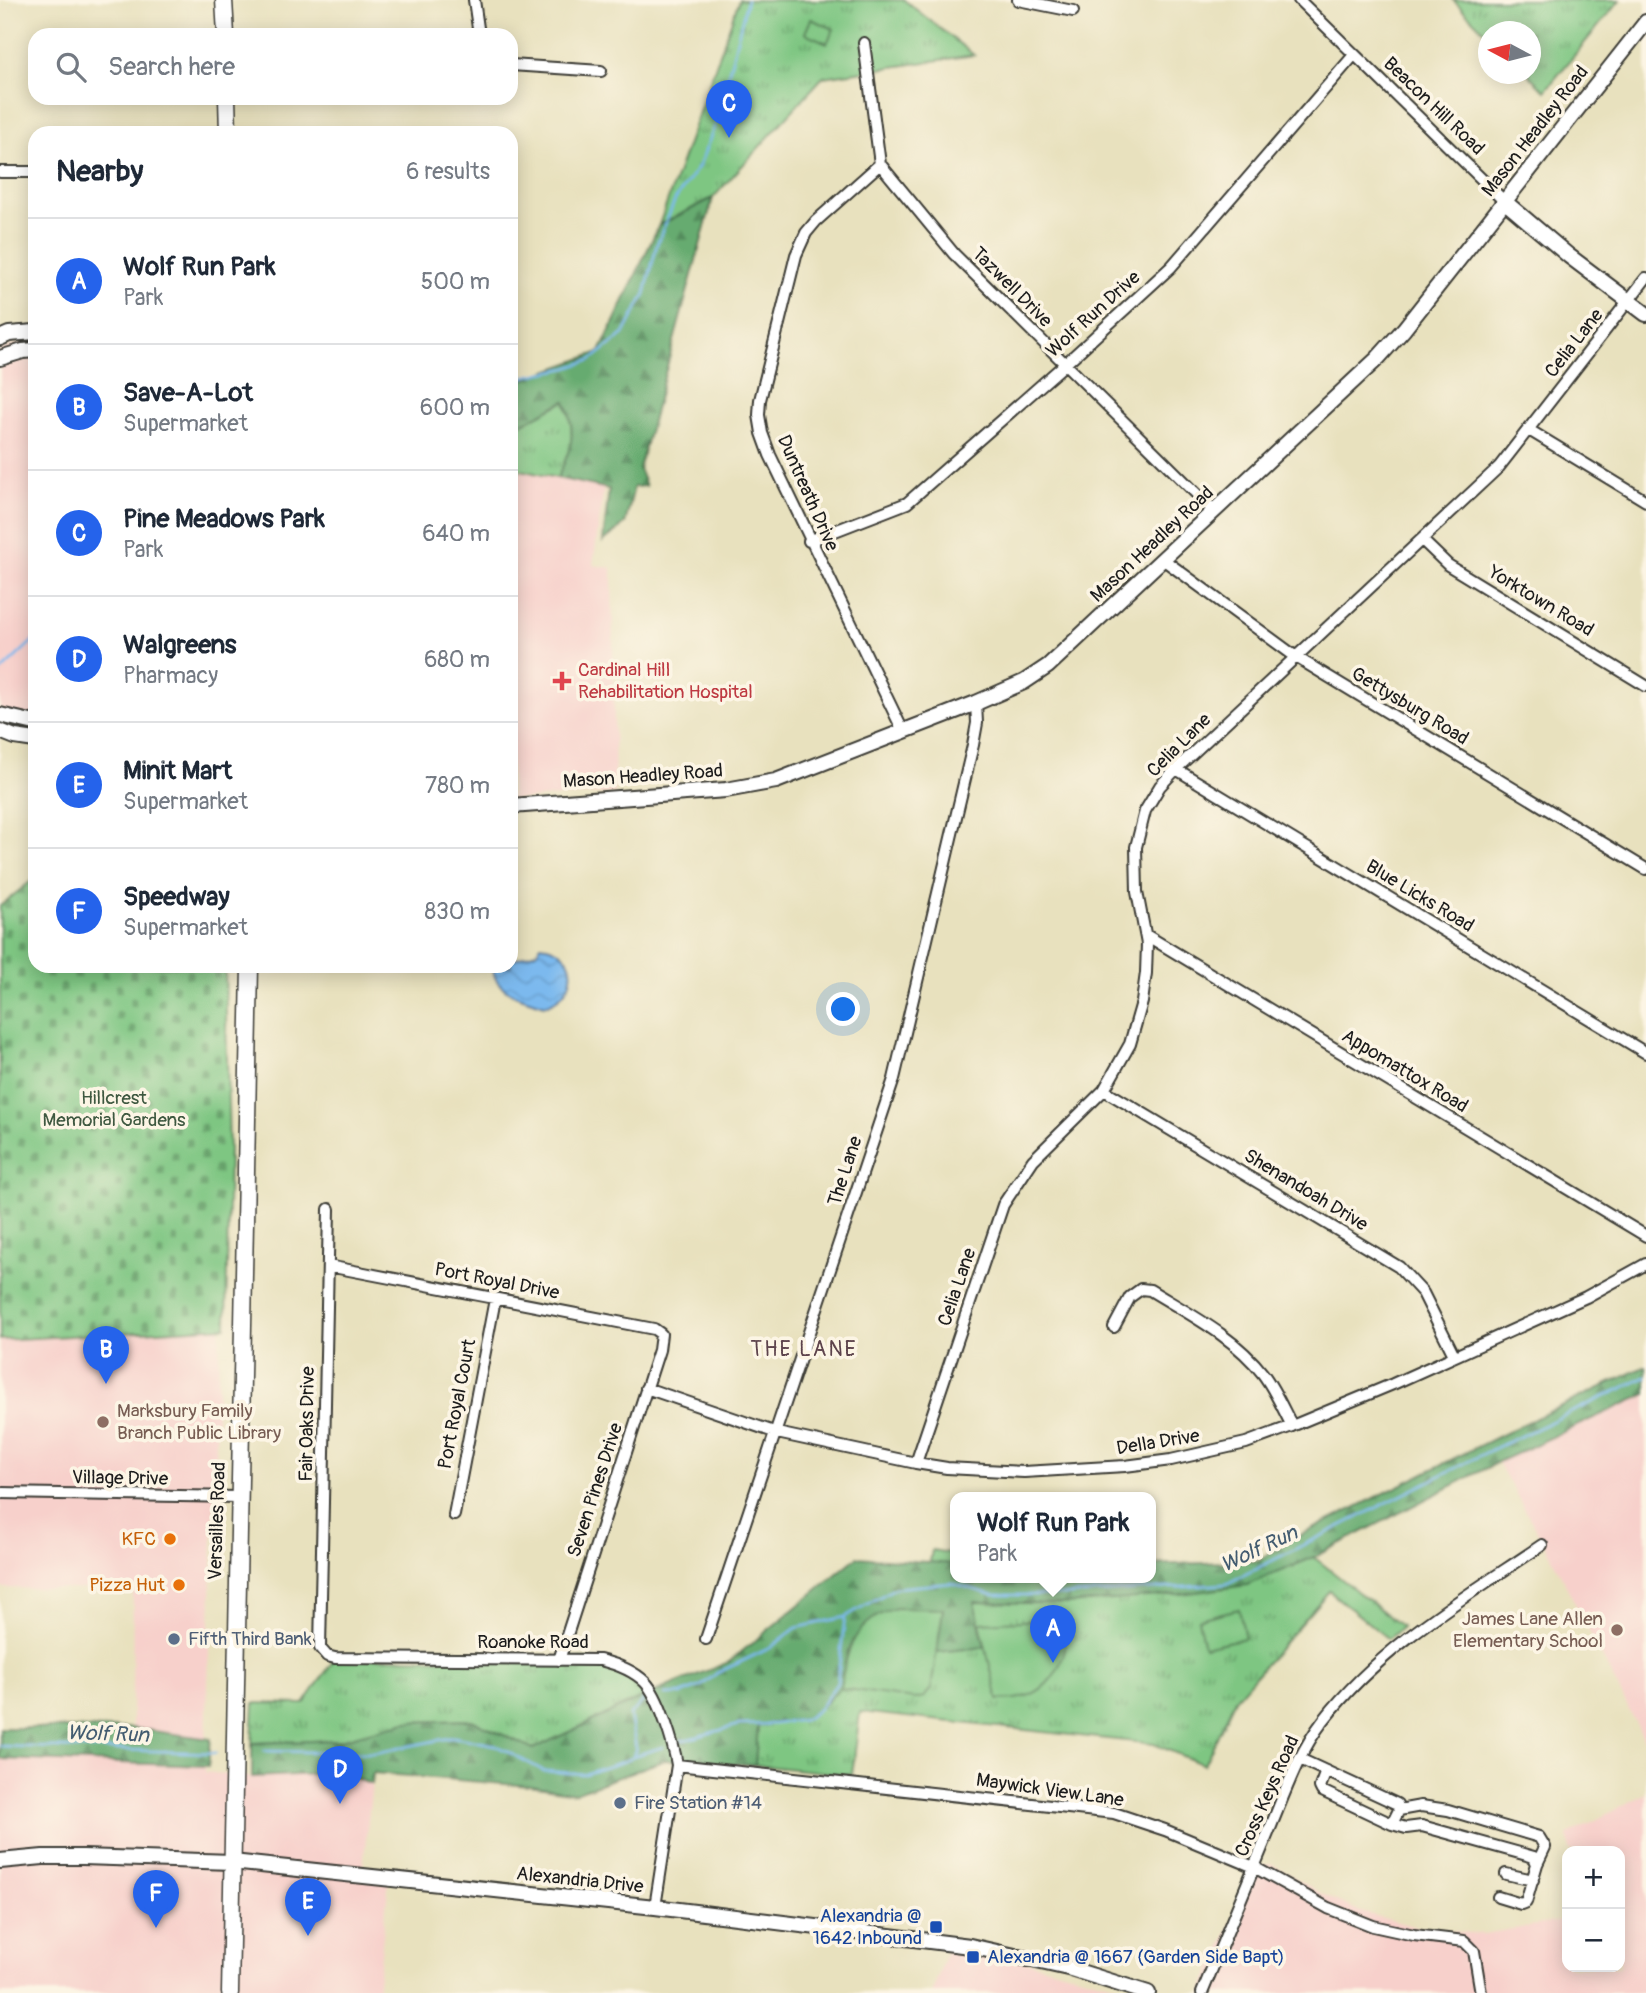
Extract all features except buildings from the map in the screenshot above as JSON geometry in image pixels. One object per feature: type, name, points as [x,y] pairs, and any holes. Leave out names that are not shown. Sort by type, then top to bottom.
[{"type":"main road","points":[[225,0],[226,28]]},
{"type":"main road","name":"Mason Headley Road","points":[[518,805],[726,790],[761,784],[801,772],[976,704],[1024,682],[1048,666],[1378,358],[1646,22]]},
{"type":"main road","points":[[227,105],[228,126]]},
{"type":"main road","name":"Beacon Hill Road","points":[[1504,201],[1569,256],[1646,314]]},
{"type":"main road","points":[[3,336],[28,333]]},
{"type":"main road","points":[[0,358],[28,351]]},
{"type":"main road","points":[[1,726],[28,724]]},
{"type":"main road","points":[[1,726],[28,737]]},
{"type":"main road","name":"Versailles Road","points":[[230,1993],[250,973]]},
{"type":"main road","name":"Alexandria Drive","points":[[0,1861],[83,1857],[232,1862],[656,1907],[970,1945],[1068,1968],[1148,1993]]},
{"type":"street","points":[[474,0],[478,28]]},
{"type":"street","points":[[1018,0],[1073,11]]},
{"type":"street","name":"Beacon Hill Road","points":[[1299,0],[1504,201]]},
{"type":"street","points":[[864,43],[880,164]]},
{"type":"street","name":"Wolf Run Drive","points":[[810,541],[907,503],[1064,365],[1171,267],[1354,55]]},
{"type":"street","points":[[518,65],[601,71]]},
{"type":"street","name":"Tazwell Drive","points":[[880,164],[954,254],[1215,512]]},
{"type":"street","name":"Duntreath Drive","points":[[880,164],[816,221],[800,244],[792,264],[764,380],[759,415],[762,433],[810,541],[903,731]]},
{"type":"street","points":[[0,172],[28,172]]},
{"type":"street","name":"Celia Lane","points":[[916,1463],[1003,1205],[1032,1160],[1104,1090],[1129,1044],[1142,1002],[1146,973],[1146,935],[1137,892],[1136,847],[1140,825],[1151,799],[1176,769],[1499,467],[1646,278]]},
{"type":"street","points":[[1529,430],[1646,501]]},
{"type":"street","name":"Yorktown Road","points":[[1422,540],[1448,565],[1646,686]]},
{"type":"street","name":"Gettysburg Road","points":[[1164,560],[1296,657],[1646,869]]},
{"type":"street","name":"The Lane","points":[[706,1639],[894,1079],[977,723],[976,704]]},
{"type":"street","name":"Blue Licks Road","points":[[1176,769],[1646,1054]]},
{"type":"street","name":"Appomattox Road","points":[[1146,935],[1646,1236]]},
{"type":"street","name":"Shenandoah Drive","points":[[1104,1090],[1399,1267],[1423,1293],[1454,1355]]},
{"type":"street","name":"Fair Oaks Drive","points":[[320,1639],[329,1209]]},
{"type":"street","name":"Della Drive","points":[[646,1388],[777,1433],[916,1463],[947,1468],[1024,1472],[1125,1466],[1171,1460],[1246,1443],[1292,1426],[1586,1297],[1646,1264]]},
{"type":"street","name":"Port Royal Drive","points":[[328,1266],[659,1331]]},
{"type":"street","points":[[1114,1327],[1130,1297],[1141,1289],[1150,1290],[1241,1351],[1270,1384],[1292,1426]]},
{"type":"street","name":"Port Royal Court","points":[[454,1515],[495,1299]]},
{"type":"street","name":"Seven Pines Drive","points":[[559,1660],[662,1340],[659,1331]]},
{"type":"street","name":"Village Drive","points":[[0,1493],[239,1497]]},
{"type":"street","name":"Cross Keys Road","points":[[1202,1993],[1300,1759],[1322,1722],[1363,1676],[1452,1604],[1542,1545]]},
{"type":"street","name":"Roanoke Road","points":[[320,1639],[322,1653],[335,1658],[600,1660],[622,1667],[645,1682],[663,1717],[675,1750],[677,1765],[656,1907]]},
{"type":"street","points":[[1300,1759],[1397,1804],[1399,1810],[1392,1824]]},
{"type":"street","name":"Maywick View Lane","points":[[677,1765],[1114,1813],[1165,1830],[1254,1867],[1328,1908],[1373,1926],[1414,1935],[1459,1939],[1468,1943],[1474,1951],[1481,1993]]},
{"type":"street","points":[[1326,1771],[1320,1787],[1322,1791],[1392,1824],[1406,1828],[1422,1826],[1534,1857],[1537,1864]]},
{"type":"street","points":[[1399,1810],[1421,1806],[1448,1810],[1539,1837],[1545,1847],[1524,1904],[1498,1897]]},
{"type":"street","points":[[1506,1874],[1533,1880]]},
{"type":"shaded area","points":[[28,343],[28,730],[0,720],[0,350]]},
{"type":"shaded area","name":"Cardinal Hill Rehabilitation Hospital","points":[[518,470],[604,488],[593,565],[612,568],[615,793],[518,800]]},
{"type":"shaded area","points":[[220,1327],[205,1772],[252,1777],[341,1773],[353,1775],[372,1784],[362,1875],[389,1879],[377,1993],[0,1993],[0,1728],[132,1728],[133,1590],[0,1588],[0,1340]]},
{"type":"shaded area","name":"James Lane Allen Elementary School","points":[[1646,1377],[1646,1743],[1550,1554],[1491,1450]]},
{"type":"shaded area","points":[[1646,1793],[1646,1993],[1202,1993],[1254,1867],[1272,1864],[1320,1893],[1361,1912],[1420,1928],[1483,1934],[1562,1921],[1562,1972],[1625,1972],[1625,1846],[1569,1846],[1568,1835]]},
{"type":"shaded area","points":[[950,1942],[1148,1993],[932,1993]]},
{"type":"green space","points":[[739,0],[904,0],[974,55],[823,77],[713,198],[659,225]]},
{"type":"green space","points":[[1453,0],[1620,0],[1545,91],[1538,84],[1541,84],[1541,21],[1478,21],[1478,25]]},
{"type":"green space","points":[[811,19],[834,29],[827,43],[805,33]]},
{"type":"green space","points":[[713,198],[639,469],[646,486],[634,487],[625,524],[603,542],[609,489],[557,478],[569,449],[572,432],[565,401],[518,426],[518,381],[600,352],[659,225]]},
{"type":"green space","points":[[564,400],[572,431],[570,449],[557,478],[518,470],[518,426]]},
{"type":"green space","name":"Hillcrest Memorial Gardens","points":[[28,884],[28,973],[225,973],[229,1150],[226,1327],[0,1340],[0,906]]},
{"type":"green space","points":[[1646,1366],[1646,1394],[1500,1461],[1312,1558],[1247,1585],[1068,1604],[974,1602],[985,1647],[937,1652],[943,1609],[848,1650],[840,1688],[819,1709],[804,1720],[758,1725],[755,1765],[665,1760],[575,1793],[530,1786],[373,1773],[372,1784],[341,1773],[252,1777],[252,1743],[340,1740],[406,1722],[472,1720],[533,1749],[652,1693],[729,1662],[857,1557],[950,1564],[950,1583],[1156,1583],[1156,1565],[1259,1561],[1288,1541]]},
{"type":"green space","points":[[1288,1541],[1300,1546],[1402,1627],[1388,1639],[1329,1591],[1235,1699],[1204,1765],[1154,1744],[860,1712],[852,1775],[755,1765],[758,1725],[774,1724],[828,1697],[928,1573],[932,1550],[950,1553],[950,1583],[1156,1583],[1156,1565],[1259,1561]]},
{"type":"green space","points":[[896,1608],[943,1609],[931,1689],[924,1697],[914,1699],[840,1688],[850,1649],[861,1629],[870,1621]]},
{"type":"green space","points":[[1239,1609],[1245,1638],[1204,1647],[1198,1619]]},
{"type":"green space","points":[[1065,1619],[1067,1631],[1063,1656],[1051,1678],[1032,1694],[1017,1699],[998,1700],[980,1623]]},
{"type":"green space","points":[[335,1658],[590,1659],[634,1673],[652,1693],[533,1749],[472,1720],[406,1722],[340,1740],[252,1743],[254,1703],[304,1704]]},
{"type":"green space","points":[[0,1728],[132,1728],[211,1739],[208,1766],[0,1759]]},
{"type":"water","points":[[541,945],[554,949],[564,955],[572,972],[565,991],[545,1005],[512,993],[498,982],[494,975],[518,973],[518,958],[536,952]]},
{"type":"waterway","points":[[518,379],[591,360],[624,334],[645,294],[657,244],[675,200],[699,166],[716,123],[747,0]]},
{"type":"waterway","points":[[0,672],[28,646]]},
{"type":"waterway","name":"Wolf Run","points":[[665,1695],[681,1694],[701,1686],[717,1673],[770,1648],[796,1628],[845,1617],[895,1588],[951,1583],[994,1595],[1068,1595],[1226,1584],[1491,1450],[1646,1377]]},
{"type":"waterway","points":[[681,1741],[739,1725],[804,1720],[819,1709],[837,1683],[845,1617]]},
{"type":"waterway","name":"Wolf Run","points":[[264,1751],[374,1753],[454,1737],[495,1745],[544,1771],[585,1774],[633,1756],[636,1748],[630,1715],[645,1699]]},
{"type":"waterway","name":"Wolf Run","points":[[0,1746],[216,1753]]},
{"type":"waterway","points":[[633,1756],[663,1747]]},
{"type":"place","name":"Pine Meadows Park","points":[[729,138]]},
{"type":"place","name":"Cardinal Hill Rehabilitation Hospital","points":[[562,681]]},
{"type":"place","name":"Save-A-Lot","points":[[106,1384]]},
{"type":"place","name":"Marksbury Family Branch Public Library","points":[[103,1422]]},
{"type":"place","name":"KFC","points":[[170,1539]]},
{"type":"place","name":"Pizza Hut","points":[[179,1585]]},
{"type":"place","name":"James Lane Allen Elementary School","points":[[1617,1630]]},
{"type":"place","name":"Fifth Third Bank","points":[[174,1639]]},
{"type":"place","name":"Wolf Run Park","points":[[1053,1663]]},
{"type":"place","name":"Fire Station #14","points":[[620,1803]]},
{"type":"place","name":"Walgreens","points":[[340,1804]]},
{"type":"place","name":"Alexandria @ 1642 Inbound","points":[[936,1927]]},
{"type":"place","name":"Speedway","points":[[156,1928]]},
{"type":"place","name":"Minit Mart","points":[[308,1936]]},
{"type":"place","name":"Alexandria @ 1667 (Garden Side Bapt)","points":[[973,1957]]},
{"type":"district","name":"THE LANE","points":[[804,1349]]}]
